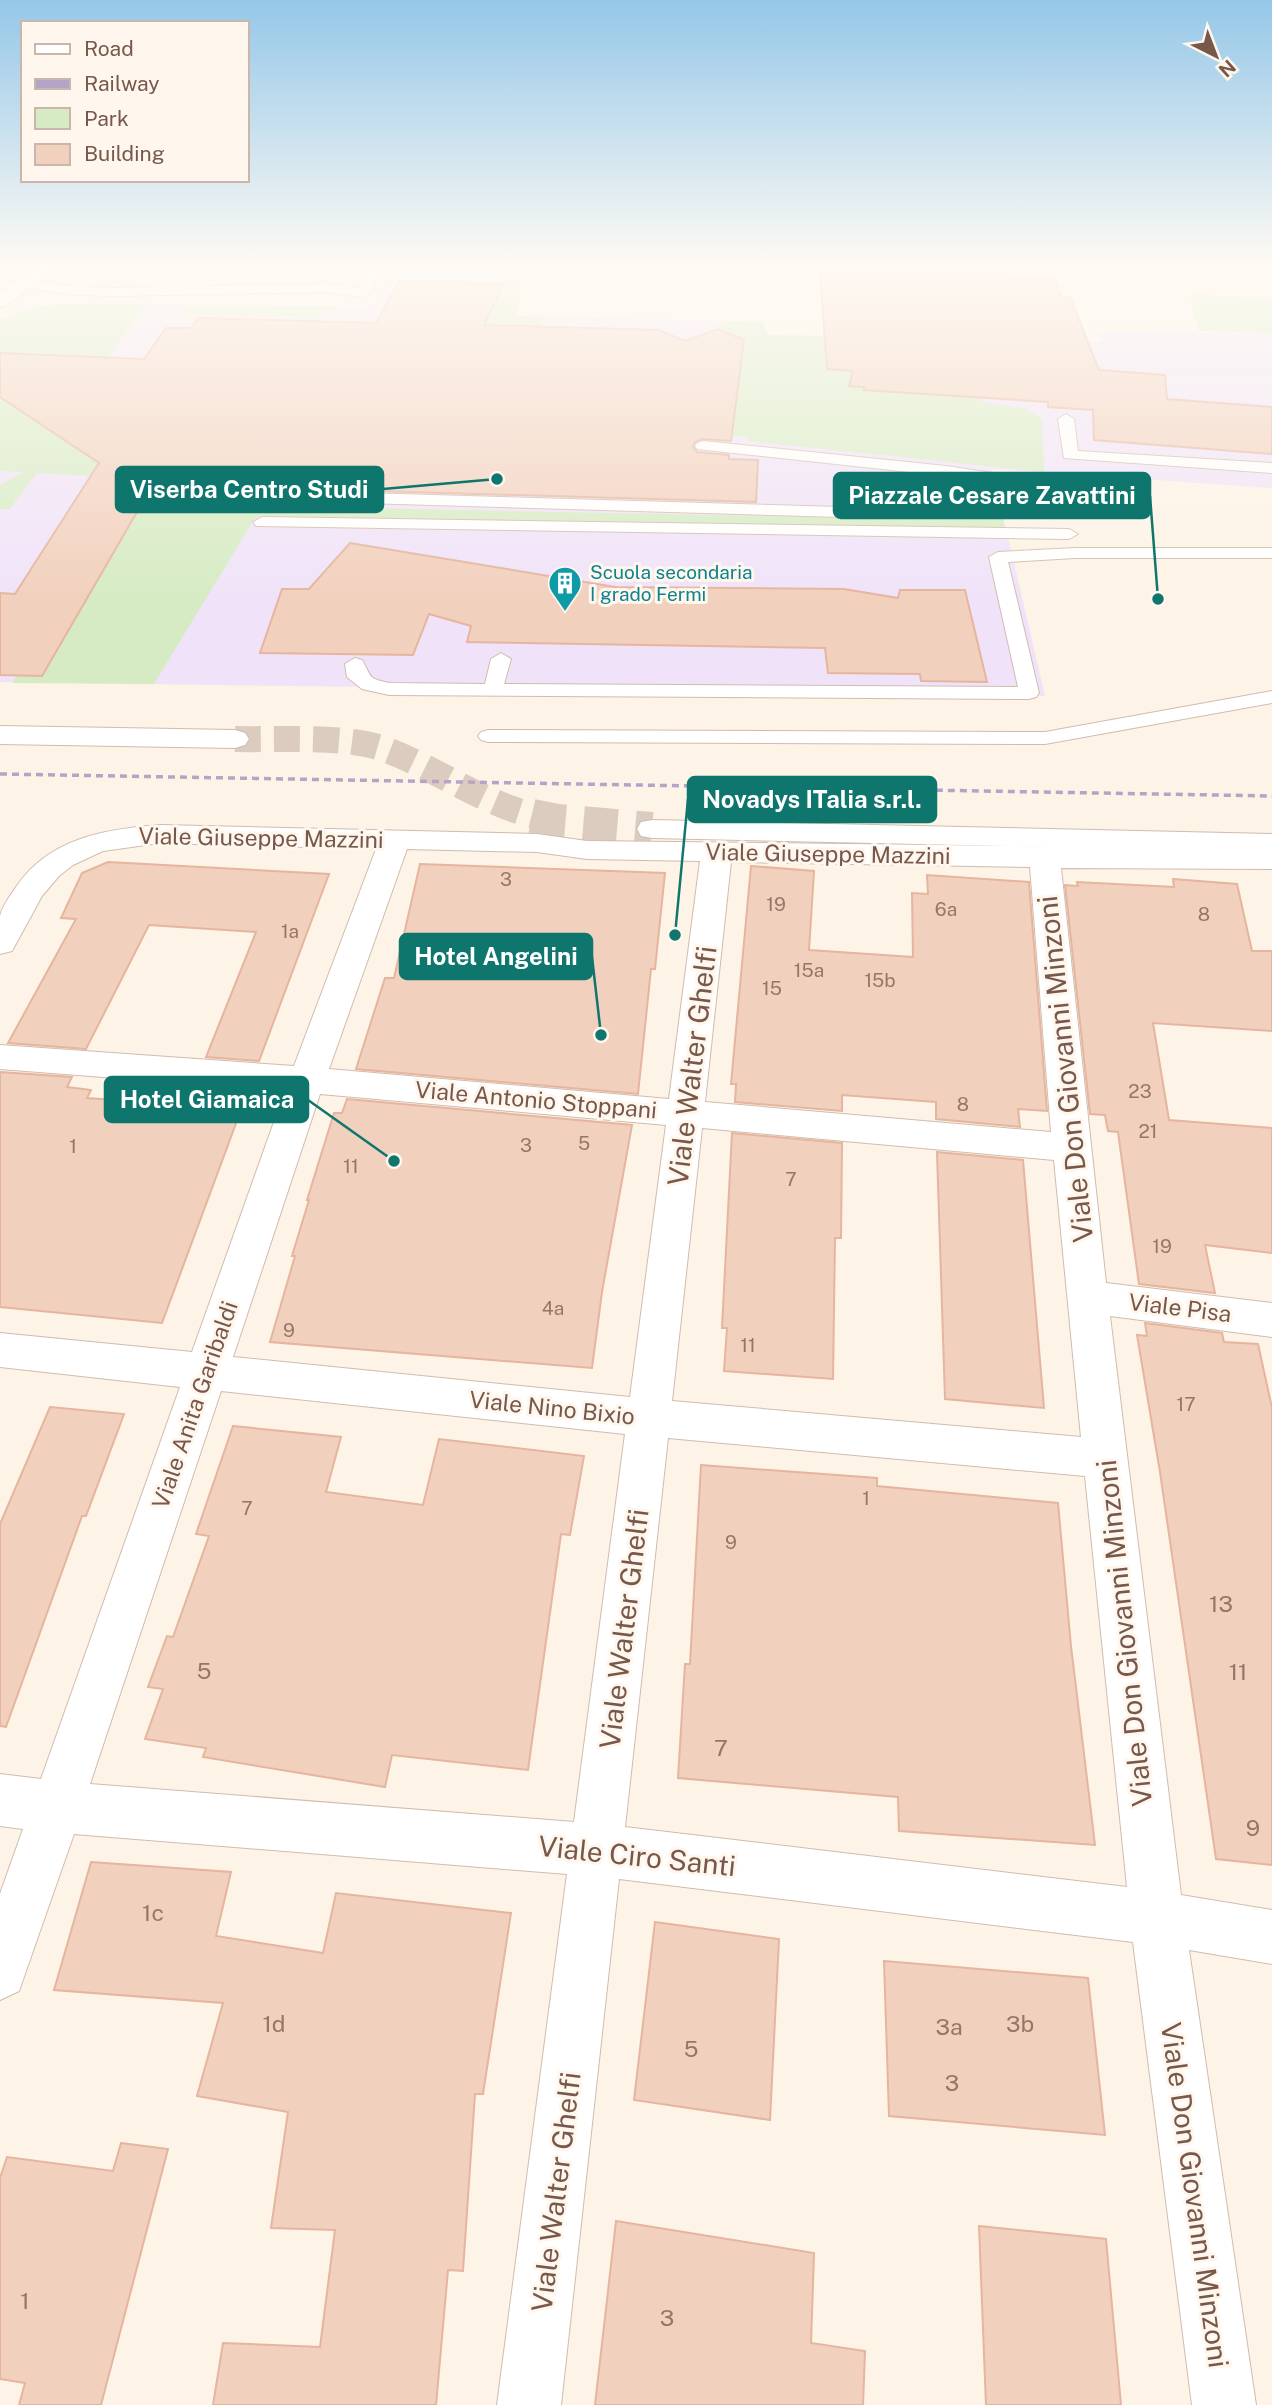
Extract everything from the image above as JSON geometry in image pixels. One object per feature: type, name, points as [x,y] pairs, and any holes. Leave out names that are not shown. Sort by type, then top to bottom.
[{"type":"street","points":[[0,735],[235,739]]},
{"type":"street","name":"Viale Giuseppe Mazzini","points":[[652,829],[1272,843]]},
{"type":"street","name":"Viale Giuseppe Mazzini","points":[[0,943],[8,915],[60,859],[91,844],[123,836],[160,834],[537,843],[587,850],[1272,859]]},
{"type":"street","name":"Viale Anita Garibaldi","points":[[0,1972],[307,1080],[395,840]]},
{"type":"street","name":"Viale Walter Ghelfi","points":[[529,2405],[718,852]]},
{"type":"street","name":"Viale Don Giovanni Minzoni","points":[[1045,858],[1071,1148],[1157,1919],[1224,2405]]},
{"type":"street","name":"Viale Antonio Stoppani","points":[[0,1057],[307,1080],[1071,1148]]},
{"type":"street","name":"Viale Pisa","points":[[1088,1297],[1272,1320]]},
{"type":"street","name":"Viale Nino Bixio","points":[[0,1350],[649,1418],[1104,1458]]},
{"type":"street","name":"Viale Ciro Santi","points":[[0,1800],[58,1807],[598,1850],[1157,1919],[1272,1937]]},
{"type":"lane","points":[[1066,419],[1069,455],[1272,468]]},
{"type":"lane","points":[[703,446],[946,471],[1054,487]]},
{"type":"lane","points":[[363,498],[841,512],[901,506],[939,494],[946,471]]},
{"type":"lane","points":[[262,522],[1069,534]]},
{"type":"lane","points":[[355,664],[357,677],[369,685],[389,689],[1029,693],[998,557],[1075,553],[1272,553]]},
{"type":"lane","points":[[493,689],[501,659]]},
{"type":"lane","points":[[488,736],[1045,738],[1272,697]]},
{"type":"shaded area","points":[[0,374],[1272,374],[1272,488],[992,469],[1045,696],[0,682]]},
{"type":"green space","points":[[0,374],[99,374],[123,478],[37,473],[10,509],[0,509],[0,485],[23,472],[0,471]]},
{"type":"green space","points":[[717,374],[852,374],[849,385],[864,387],[864,390],[924,394],[926,389],[985,397],[983,402],[1025,408],[1042,419],[1044,472],[747,441],[748,437],[732,436]]},
{"type":"green space","points":[[981,484],[996,485],[1005,528],[255,518],[154,684],[12,683],[133,499],[231,503],[235,496],[267,497],[263,506],[860,518],[919,513],[943,504],[959,490]]},
{"type":"building","points":[[0,374],[740,374],[731,441],[702,439],[695,442],[693,447],[697,452],[729,455],[729,459],[758,460],[756,502],[307,489],[306,499],[235,496],[232,503],[144,500],[42,676],[0,675],[0,593],[15,594],[99,463],[0,397]]},
{"type":"building","points":[[852,374],[1165,375],[1167,399],[1272,407],[1272,454],[1094,440],[1093,410],[1048,407],[1048,402],[864,390],[864,387],[849,386]]},
{"type":"building","name":"Scuola secondaria I grado Fermi","points":[[350,543],[615,587],[844,589],[898,598],[900,590],[965,590],[987,682],[921,681],[920,674],[828,673],[825,648],[467,642],[471,626],[429,614],[413,655],[260,653],[282,589],[309,589]]},
{"type":"building","points":[[108,862],[329,874],[259,1061],[206,1057],[256,932],[149,925],[86,1049],[8,1043],[76,919],[61,918],[82,873]]},
{"type":"building","points":[[420,864],[665,873],[655,969],[651,969],[638,1094],[356,1069],[385,978],[394,978]]},
{"type":"building","points":[[751,866],[814,871],[809,950],[913,957],[912,893],[928,894],[927,875],[1029,882],[1047,1111],[1018,1109],[1020,1127],[936,1119],[936,1102],[842,1095],[842,1111],[735,1102],[736,1084],[731,1084]]},
{"type":"building","points":[[1173,879],[1237,884],[1252,951],[1272,951],[1272,1031],[1153,1023],[1169,1120],[1272,1128],[1272,1253],[1205,1245],[1215,1293],[1139,1284],[1118,1132],[1108,1131],[1105,1115],[1090,1114],[1065,885],[1078,886],[1077,882],[1174,887]]},
{"type":"building","points":[[0,1072],[72,1077],[67,1087],[91,1090],[87,1098],[187,1105],[194,1087],[248,1091],[162,1323],[0,1307]]},
{"type":"building","points":[[347,1099],[632,1125],[602,1292],[592,1368],[270,1342],[295,1256],[292,1256],[307,1200],[334,1113],[342,1113]]},
{"type":"building","points":[[732,1133],[842,1143],[841,1238],[835,1238],[833,1379],[724,1371],[727,1328],[722,1328]]},
{"type":"building","points":[[937,1152],[1023,1160],[1044,1408],[945,1399]]},
{"type":"building","points":[[1145,1323],[1222,1333],[1224,1342],[1258,1344],[1272,1408],[1272,1865],[1216,1859],[1160,1472],[1137,1335],[1147,1336]]},
{"type":"building","points":[[50,1407],[124,1414],[86,1516],[82,1516],[6,1727],[0,1726],[0,1524]]},
{"type":"building","points":[[233,1426],[341,1437],[326,1492],[423,1505],[439,1439],[584,1456],[570,1535],[561,1534],[528,1770],[392,1755],[385,1787],[203,1757],[206,1748],[145,1739],[163,1689],[148,1687],[167,1636],[173,1637],[209,1536],[196,1534]]},
{"type":"building","points":[[701,1465],[877,1478],[877,1486],[1058,1503],[1071,1646],[1095,1845],[899,1831],[898,1797],[678,1778],[685,1664],[690,1664]]},
{"type":"building","points":[[91,1862],[231,1872],[216,1936],[323,1953],[336,1893],[511,1913],[483,2094],[475,2094],[463,2271],[448,2270],[436,2405],[213,2405],[223,2343],[320,2347],[335,2230],[271,2228],[288,2112],[197,2096],[223,2003],[54,1990]]},
{"type":"building","points":[[655,1922],[779,1939],[770,2120],[634,2100]]},
{"type":"building","points":[[884,1961],[1088,1978],[1105,2135],[889,2116]]},
{"type":"building","points":[[121,2143],[168,2149],[101,2405],[19,2405],[25,2383],[0,2379],[0,2178],[7,2157],[113,2171]]},
{"type":"building","points":[[616,2221],[814,2253],[811,2343],[865,2351],[863,2405],[595,2405]]},
{"type":"building","points":[[979,2226],[1106,2239],[1121,2405],[986,2405]]},
{"type":"tunnel","points":[[235,739],[331,740],[384,749],[500,804],[540,817]]},
{"type":"tunnel","points":[[532,816],[557,821],[652,829]]},
{"type":"railway","points":[[0,774],[1272,796]]},
{"type":"place","name":"Viserba Centro Studi","points":[[497,479]]},
{"type":"place","name":"Piazzale Cesare Zavattini","points":[[1158,599]]},
{"type":"place","name":"Scuola secondaria I grado Fermi","points":[[565,613]]},
{"type":"place","name":"Novadys ITalia s.r.l.","points":[[675,935]]},
{"type":"place","name":"Hotel Angelini","points":[[601,1035]]},
{"type":"place","name":"Hotel Giamaica","points":[[394,1161]]}]
